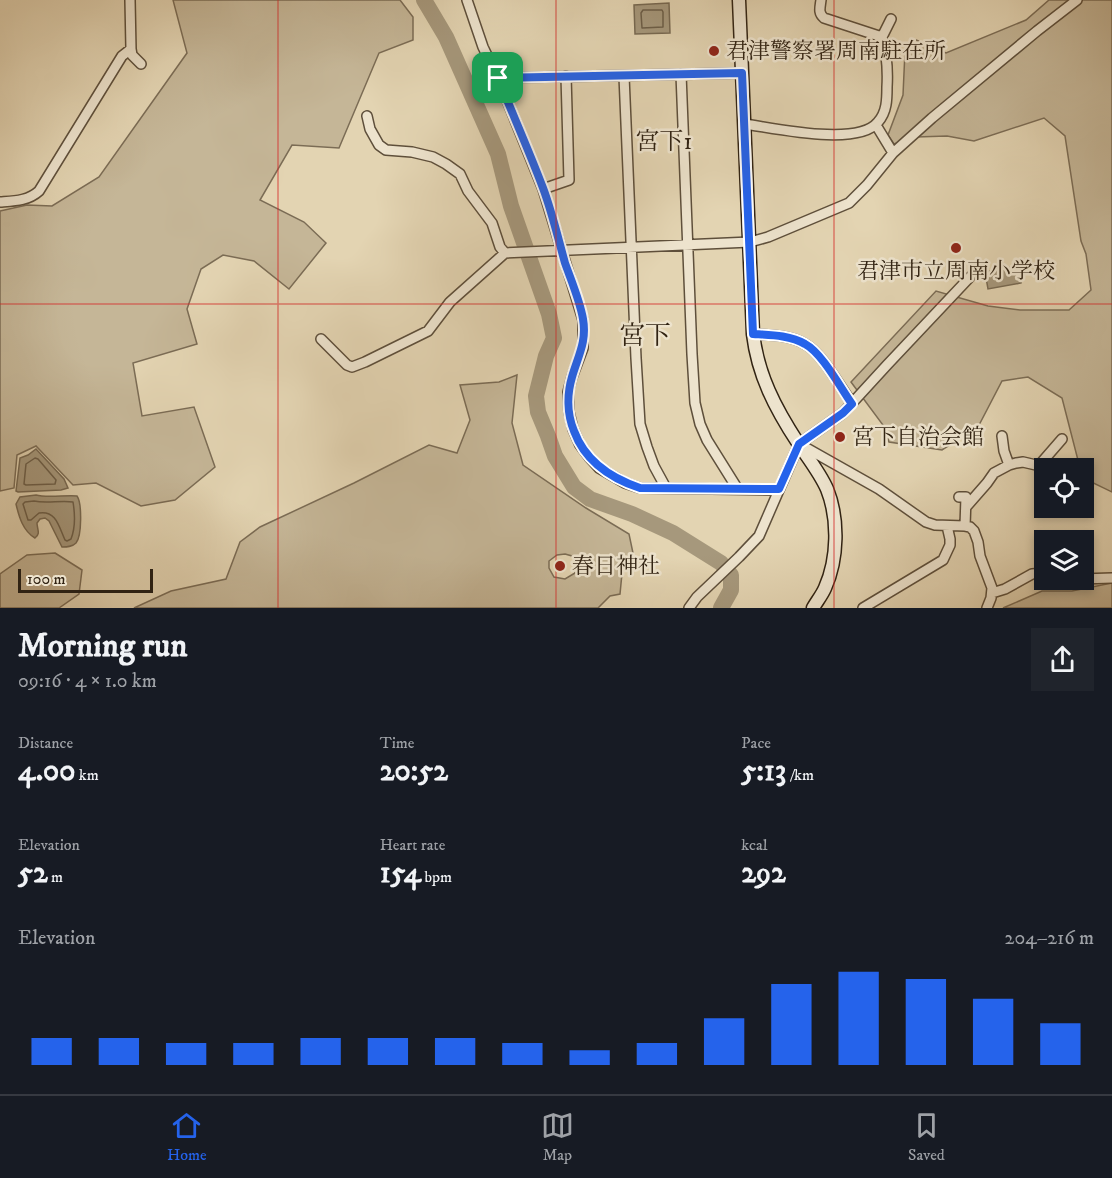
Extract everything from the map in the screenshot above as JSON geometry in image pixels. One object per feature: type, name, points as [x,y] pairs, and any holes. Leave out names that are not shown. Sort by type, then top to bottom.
[{"type":"street","points":[[466,0],[483,47],[543,189],[583,320],[583,348],[568,392],[569,412],[580,445],[599,468],[625,483],[640,488],[779,489]]},
{"type":"street","points":[[739,0],[753,334],[756,355],[768,391],[827,488],[835,527],[834,555],[830,572],[825,588],[813,608]]},
{"type":"street","points":[[820,0],[819,12],[824,18],[882,37]]},
{"type":"street","points":[[321,339],[347,365],[352,367],[365,362],[428,331],[450,302],[508,253],[750,242],[768,237],[849,203],[893,153],[1002,60],[1077,0]]},
{"type":"street","points":[[127,1],[132,55],[141,64]]},
{"type":"street","points":[[745,124],[832,136],[850,135],[869,130],[876,125],[887,104],[887,62],[882,37],[891,19]]},
{"type":"street","points":[[0,202],[27,198],[39,191],[122,56],[131,49]]},
{"type":"street","points":[[498,78],[742,73]]},
{"type":"street","points":[[681,74],[695,403],[707,440],[737,488]]},
{"type":"street","points":[[543,189],[569,180],[566,76]]},
{"type":"street","points":[[624,76],[640,424],[646,447],[666,488]]},
{"type":"street","points":[[367,116],[369,129],[379,145],[386,150],[412,152],[433,157],[460,174],[468,191],[492,223],[500,247],[508,253]]},
{"type":"street","points":[[876,125],[893,153]]},
{"type":"street","points":[[689,608],[697,597],[759,536],[799,444],[843,413],[970,277]]},
{"type":"street","points":[[753,334],[776,336],[806,344],[820,357],[852,404]]},
{"type":"street","points":[[1002,436],[1009,465]]},
{"type":"street","points":[[966,507],[994,473],[1009,465],[1023,462],[1036,465],[1042,462],[1062,439]]},
{"type":"street","points":[[799,444],[879,489],[926,522],[935,525],[970,527],[976,535],[980,556],[992,588],[993,593],[987,608]]},
{"type":"street","points":[[959,497],[966,497],[965,526]]},
{"type":"street","points":[[862,608],[943,560],[950,545],[946,526]]},
{"type":"street","points":[[993,593],[1034,574]]},
{"type":"street","points":[[1094,579],[1112,578]]},
{"type":"shaded area","points":[[173,0],[400,0],[413,17],[413,40],[379,53],[339,148],[292,145],[260,200],[304,222],[326,243],[289,289],[254,261],[223,255],[201,269],[187,309],[197,344],[133,363],[142,416],[194,407],[215,467],[175,500],[141,506],[96,483],[73,485],[36,446],[17,455],[14,488],[0,491],[0,211],[27,205],[52,206],[99,177],[187,53]]},
{"type":"shaded area","points":[[1049,0],[1112,0],[1112,492],[1094,483],[1094,458],[1077,458],[1062,398],[1028,377],[1002,381],[978,427],[942,450],[889,442],[883,425],[851,382],[936,291],[988,306],[1020,310],[1069,310],[1091,290],[1065,136],[1044,118],[974,141],[947,136],[916,137],[894,144],[888,135],[903,95],[905,51],[916,40],[946,53],[1026,20]]},
{"type":"shaded area","points":[[517,375],[512,423],[523,465],[629,534],[633,553],[623,563],[620,594],[610,596],[598,608],[134,608],[171,591],[226,579],[240,542],[260,527],[429,445],[457,453],[470,420],[460,385],[499,382]],"holes":[[[557,555],[572,556],[575,560],[575,573],[565,579],[554,577],[549,568],[549,561]]]},
{"type":"shaded area","points":[[55,553],[82,570],[79,594],[59,608],[0,608],[0,574],[27,555]]},
{"type":"shaded area","points":[[1112,583],[1112,608],[1003,608],[1042,591],[1094,590],[1094,587]]},
{"type":"water","points":[[669,3],[670,33],[635,34],[634,5]]},
{"type":"water","points":[[1018,266],[1021,283],[988,289],[985,272]]},
{"type":"water","points":[[36,449],[64,479],[68,488],[16,491],[20,458]]},
{"type":"water","points":[[77,496],[80,505],[80,527],[76,543],[62,547],[49,521],[45,518],[40,519],[37,523],[38,533],[35,538],[27,532],[16,504],[20,497]]},
{"type":"waterway","points":[[424,0],[446,37],[498,154],[511,206],[549,314],[554,338],[546,356],[536,396],[538,412],[555,456],[574,487],[590,499],[632,514],[673,533],[721,563],[731,575],[731,590],[721,608]]},
{"type":"place","name":"君津警察署周南駐在所","points":[[714,51]]},
{"type":"place","name":"君津市立周南小学校","points":[[956,248]]},
{"type":"place","name":"宮下自治会館","points":[[840,437]]},
{"type":"place","name":"春日神社","points":[[560,566]]},
{"type":"district","name":"宮下1","points":[[664,142]]},
{"type":"district","name":"宮下","points":[[645,336]]},
{"type":"route","points":[[742,73],[753,334],[776,336],[806,344],[820,357],[852,404],[799,444],[779,489],[640,488],[625,483],[599,468],[580,445],[569,412],[568,392],[583,348],[583,320],[543,189],[498,78],[742,73]]}]
